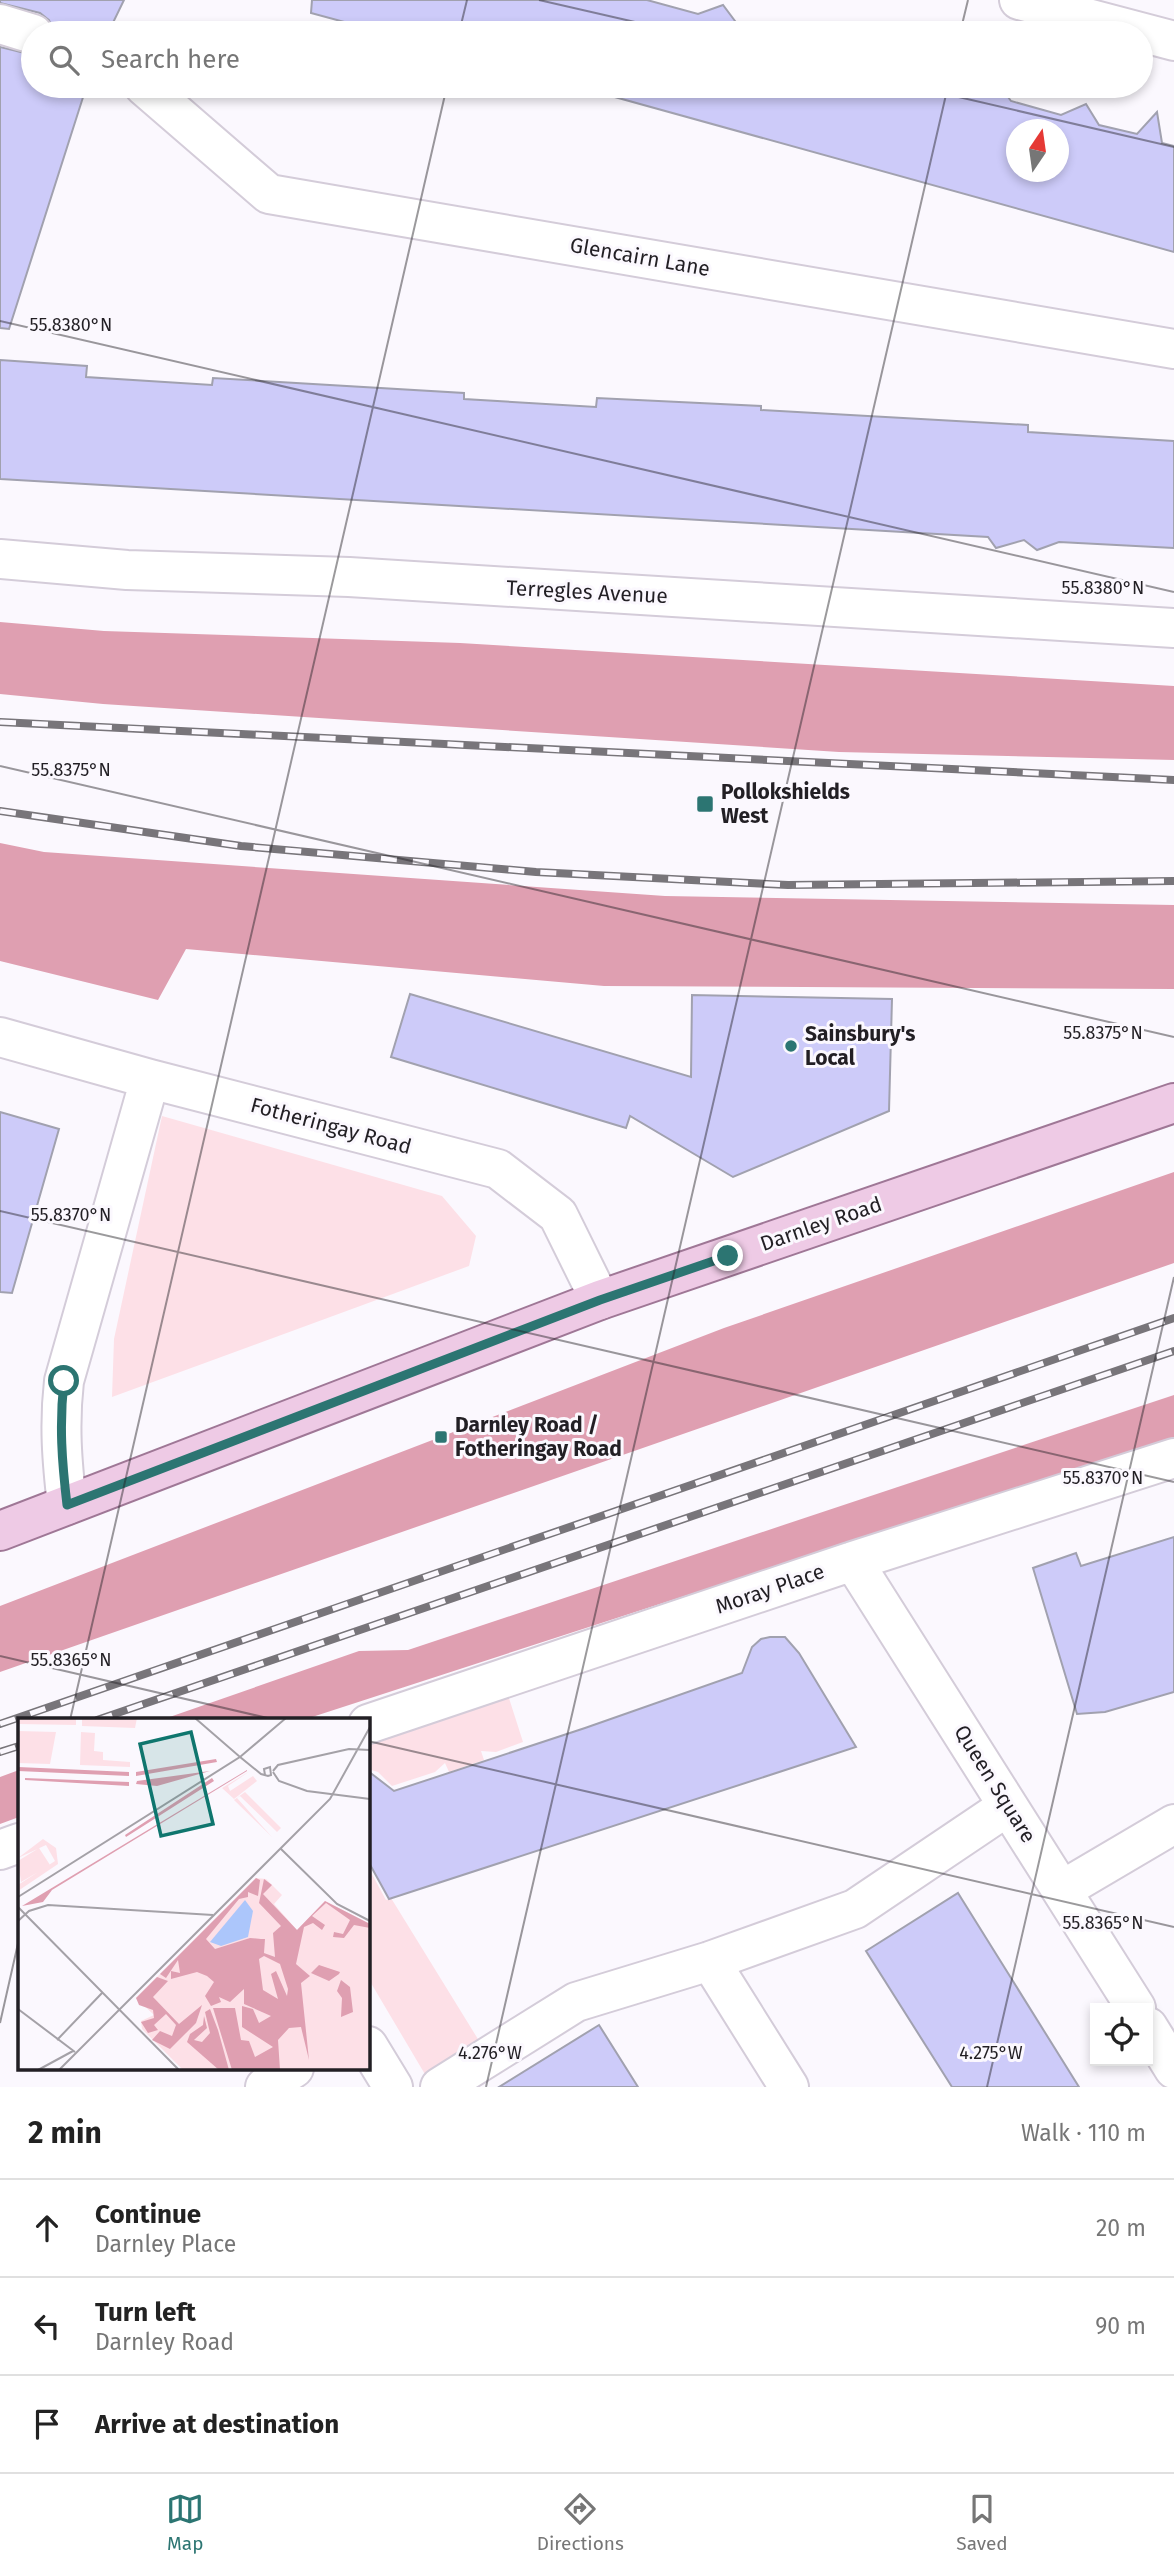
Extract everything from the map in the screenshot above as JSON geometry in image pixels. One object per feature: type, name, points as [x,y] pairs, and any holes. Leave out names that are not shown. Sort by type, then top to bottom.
[{"type":"main road","name":"Darnley Road","points":[[0,1531],[600,1300],[1174,1103]]},
{"type":"street","points":[[1019,0],[1098,21]]},
{"type":"street","points":[[0,24],[21,30]]},
{"type":"street","points":[[1153,35],[1174,41]]},
{"type":"street","name":"Glencairn Lane","points":[[158,98],[269,194],[1174,349]]},
{"type":"street","name":"Terregles Avenue","points":[[0,559],[127,570],[349,578],[1174,628]]},
{"type":"street","name":"Fotheringay Road","points":[[0,1037],[150,1079],[498,1169],[558,1215],[600,1300]]},
{"type":"street","points":[[67,1505],[60,1449],[64,1381],[150,1079]]},
{"type":"street","name":"Moray Place","points":[[369,1724],[853,1561],[1174,1458]]},
{"type":"street","name":"Queen Square","points":[[853,1561],[1133,2003]]},
{"type":"street","points":[[440,2087],[576,2002],[709,1961],[855,1909],[1008,1806]]},
{"type":"street","points":[[1062,1890],[1174,1824]]},
{"type":"street","points":[[0,1850],[18,1843]]},
{"type":"street","points":[[709,1961],[789,2087]]},
{"type":"street","points":[[1153,2035],[1174,2069]]},
{"type":"street","points":[[369,2048],[393,2087]]},
{"type":"street","points":[[265,2087],[291,2070]]},
{"type":"shaded area","points":[[0,622],[104,631],[460,643],[1174,686],[1174,760],[839,752],[103,704],[0,694]]},
{"type":"shaded area","points":[[0,843],[44,852],[665,896],[1174,905],[1174,989],[604,986],[186,949],[158,1000],[0,961]]},
{"type":"shaded area","points":[[162,1116],[442,1196],[476,1236],[469,1266],[112,1397],[114,1339]]},
{"type":"shaded area","points":[[1174,1172],[1174,1263],[0,1672],[0,1606],[724,1328]]},
{"type":"shaded area","points":[[1174,1395],[1174,1437],[309,1718],[167,1718],[359,1651],[408,1650]]},
{"type":"shaded area","points":[[508,1695],[523,1742],[496,1752],[481,1751],[484,1760],[449,1772],[445,1763],[435,1772],[392,1786],[378,1772],[369,1769],[369,1741]]},
{"type":"shaded area","points":[[18,1770],[18,1817],[0,1824],[0,1777]]},
{"type":"shaded area","points":[[369,1869],[386,1900],[391,1898],[481,2044],[426,2076],[369,1980]]},
{"type":"building","points":[[0,0],[124,0],[114,21],[49,21],[40,13],[0,3]]},
{"type":"building","points":[[312,0],[647,0],[698,14],[723,5],[735,21],[341,21],[311,13]]},
{"type":"building","points":[[0,47],[21,52],[21,98],[83,98],[9,329],[0,328]]},
{"type":"building","points":[[618,98],[1009,98],[1011,101],[1061,115],[1086,104],[1099,125],[1137,134],[1157,112],[1162,143],[1174,146],[1174,252]]},
{"type":"building","points":[[0,360],[87,366],[86,377],[212,385],[213,378],[464,393],[464,399],[596,407],[597,398],[761,406],[761,410],[1028,425],[1028,432],[1174,441],[1174,548],[1059,542],[1037,550],[1024,540],[996,548],[988,537],[0,479]]},
{"type":"building","name":"Sainsbury's Local","points":[[410,994],[691,1077],[692,995],[892,999],[889,1111],[733,1177],[630,1116],[626,1128],[391,1057]]},
{"type":"building","points":[[0,1112],[59,1129],[12,1293],[0,1292]]},
{"type":"building","points":[[1174,1537],[1174,1692],[1105,1712],[1077,1714],[1033,1568],[1076,1553],[1081,1566]]},
{"type":"building","points":[[785,1637],[799,1653],[856,1747],[389,1899],[369,1863],[369,1772],[394,1791],[585,1728],[742,1673],[752,1647],[761,1639]]},
{"type":"building","points":[[958,1893],[1079,2087],[952,2087],[866,1951]]},
{"type":"building","points":[[599,2025],[638,2087],[499,2087]]},
{"type":"railway","points":[[0,722],[1174,780]]},
{"type":"railway","points":[[0,811],[241,846],[536,872],[788,885],[1174,881]]},
{"type":"railway","points":[[0,1724],[1174,1318]]},
{"type":"railway","points":[[103,1718],[1174,1351]]},
{"type":"railway","points":[[0,1752],[18,1746]]},
{"type":"place","name":"Pollokshields West","points":[[705,804]]},
{"type":"place","name":"Sainsbury's Local","points":[[791,1046]]},
{"type":"place","name":"Darnley Road / Fotheringay Road","points":[[441,1437]]},
{"type":"route","points":[[64,1381],[60,1449],[67,1505],[600,1300],[728,1256]]}]
